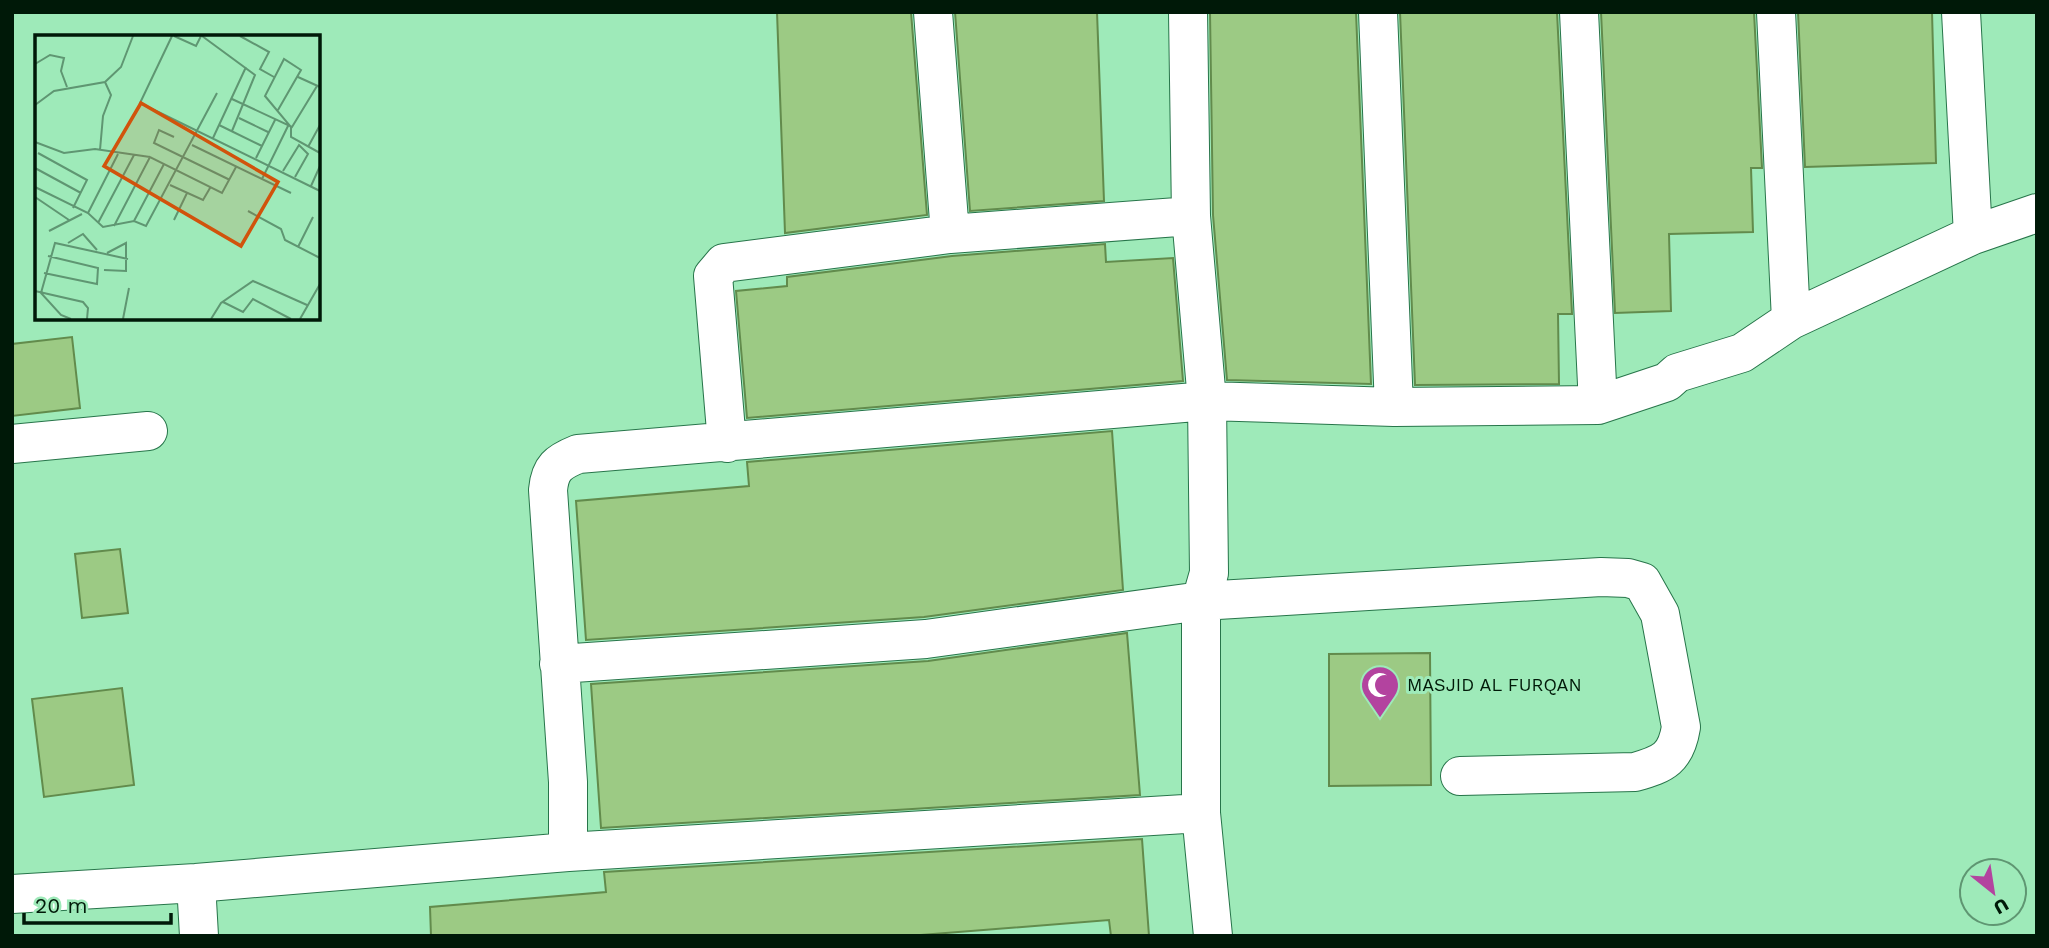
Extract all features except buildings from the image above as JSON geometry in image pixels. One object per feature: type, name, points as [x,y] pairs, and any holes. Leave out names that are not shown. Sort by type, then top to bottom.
[{"type":"street","points":[[933,12],[950,234]]},
{"type":"street","points":[[1188,12],[1191,216],[1207,401],[1209,573],[1202,601],[1201,813],[1213,936]]},
{"type":"street","points":[[1378,12],[1394,407]]},
{"type":"street","points":[[1578,12],[1598,405]]},
{"type":"street","points":[[1776,12],[1791,320]]},
{"type":"street","points":[[1961,12],[1973,234]]},
{"type":"street","points":[[568,852],[548,490],[550,474],[559,462],[578,454],[1207,401],[1394,407],[1598,405],[1667,382],[1677,373],[1742,353],[1791,320],[1973,234],[2037,213]]},
{"type":"street","points":[[727,443],[713,276],[717,268],[735,259],[950,234],[1191,216]]},
{"type":"street","points":[[12,444],[148,431]]},
{"type":"street","points":[[559,664],[926,639],[1202,601],[1601,577],[1628,578],[1643,582],[1660,614],[1681,727],[1678,745],[1670,756],[1656,766],[1635,772],[1460,776]]},
{"type":"street","points":[[12,894],[196,883],[568,852],[1201,813]]},
{"type":"street","points":[[196,883],[199,936]]},
{"type":"place","name":"MASJID AL FURQAN","points":[[1380,719]]}]
